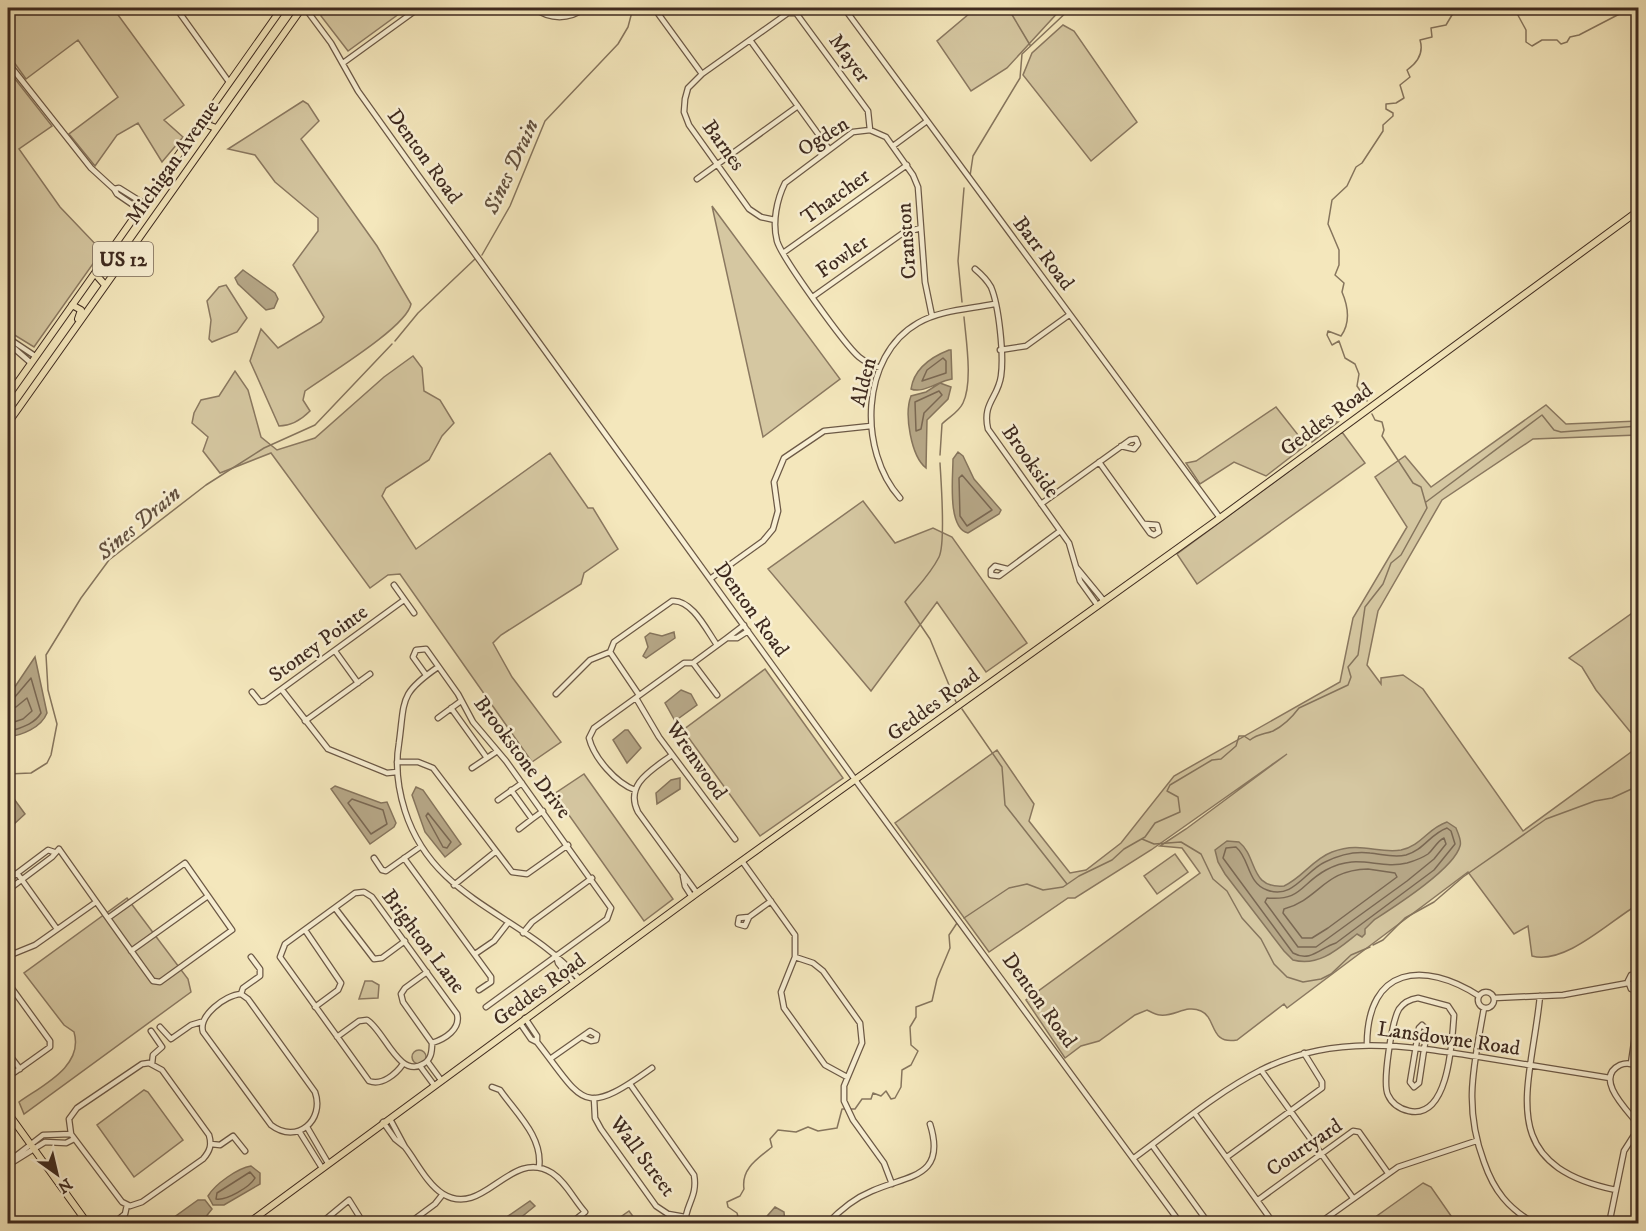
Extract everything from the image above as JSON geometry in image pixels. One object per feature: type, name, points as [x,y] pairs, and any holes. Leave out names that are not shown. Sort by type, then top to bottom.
[{"type":"main road","name":"Michigan Avenue","points":[[8,396],[282,8]]},
{"type":"main road","name":"Michigan Avenue","points":[[8,423],[303,8]]},
{"type":"main road","points":[[214,103],[207,122],[210,127],[216,128]]},
{"type":"main road","points":[[184,146],[189,143],[194,146],[194,160]]},
{"type":"main road","name":"Geddes Road","points":[[247,1224],[523,1020],[1220,518],[1638,211]]},
{"type":"main road","points":[[105,285],[98,277],[106,257]]},
{"type":"main road","points":[[72,305],[81,310],[76,325]]},
{"type":"main road","points":[[8,1113],[88,1224]]},
{"type":"street","points":[[176,8],[229,82]]},
{"type":"street","name":"Denton Road","points":[[303,8],[343,63],[358,91],[710,579],[1181,1224]]},
{"type":"street","points":[[343,63],[419,8]]},
{"type":"street","points":[[534,8],[541,13],[559,17],[569,16],[585,8]]},
{"type":"street","points":[[654,8],[702,74],[750,40],[829,149]]},
{"type":"street","name":"Barr Road","points":[[844,8],[1220,518]]},
{"type":"street","name":"Mayer","points":[[750,40],[792,12],[796,13],[868,111],[870,130]]},
{"type":"street","points":[[8,63],[91,168],[114,189],[119,188],[141,206]]},
{"type":"street","name":"Barnes","points":[[702,74],[688,88],[684,112],[689,125],[752,211],[761,217],[775,220]]},
{"type":"street","points":[[697,179],[798,106]]},
{"type":"street","points":[[893,146],[927,122]]},
{"type":"street","name":"Ogden","points":[[775,220],[780,192],[785,183],[853,132],[870,130],[882,134],[907,165]]},
{"type":"street","name":"Cranston","points":[[907,165],[918,187],[925,282],[932,316]]},
{"type":"street","name":"Thatcher","points":[[783,253],[907,165]]},
{"type":"street","points":[[775,220],[776,238],[783,253],[818,303],[856,354],[880,368]]},
{"type":"street","name":"Fowler","points":[[814,296],[903,233],[921,228]]},
{"type":"street","name":"Brookside","points":[[975,269],[989,284],[1000,350],[1001,377],[986,411],[988,429],[1071,547],[1080,581],[1101,603]]},
{"type":"street","name":"Alden","points":[[900,498],[891,486],[871,426],[880,368],[890,348],[904,333],[932,316],[994,304]]},
{"type":"street","points":[[1000,350],[1026,346],[1069,315]]},
{"type":"street","points":[[8,340],[35,356]]},
{"type":"street","points":[[8,340],[31,363]]},
{"type":"street","points":[[710,579],[763,541],[773,529],[778,511],[774,482],[779,464],[788,454],[824,431],[871,426]]},
{"type":"street","points":[[1041,504],[1121,446]]},
{"type":"street","points":[[1099,462],[1144,524]]},
{"type":"street","points":[[1007,570],[1060,531]]},
{"type":"street","points":[[394,585],[414,613]]},
{"type":"street","name":"Stoney Pointe","points":[[252,692],[260,702],[282,690],[404,600]]},
{"type":"street","points":[[556,694],[590,660],[610,652],[614,642],[669,602],[675,601],[688,607],[717,645]]},
{"type":"street","points":[[635,790],[616,779],[592,747],[589,738],[594,728],[684,663],[693,663],[744,626]]},
{"type":"street","points":[[727,638],[737,638],[748,631]]},
{"type":"street","name":"Brookstone Drive","points":[[426,675],[413,657],[416,650],[426,649],[496,752],[568,844],[611,905],[607,919],[556,955]]},
{"type":"street","points":[[335,651],[358,683]]},
{"type":"street","name":"Wrenwood","points":[[610,652],[672,755],[735,839]]},
{"type":"street","points":[[693,663],[717,695]]},
{"type":"street","points":[[438,667],[410,688],[404,700],[397,762],[400,795],[420,847],[453,885],[556,955],[558,963],[577,981]]},
{"type":"street","points":[[305,721],[370,674]]},
{"type":"street","points":[[282,690],[323,745],[332,752],[387,773],[397,772]]},
{"type":"street","points":[[438,718],[461,701]]},
{"type":"street","points":[[451,708],[487,758]]},
{"type":"street","points":[[472,768],[496,752]]},
{"type":"street","points":[[672,755],[643,776],[635,790],[634,802],[638,812],[682,873],[685,886],[695,895]]},
{"type":"street","points":[[397,762],[418,762],[433,768],[510,871],[524,874],[568,844]]},
{"type":"street","points":[[498,800],[522,783]]},
{"type":"street","points":[[511,790],[532,819]]},
{"type":"street","points":[[519,829],[543,811]]},
{"type":"street","points":[[374,858],[384,871],[420,847]]},
{"type":"street","points":[[8,880],[48,850],[57,850]]},
{"type":"street","points":[[8,890],[52,857],[57,850]]},
{"type":"street","points":[[57,850],[153,981],[159,982],[232,930],[185,863],[108,918]]},
{"type":"street","points":[[453,885],[495,852]]},
{"type":"street","points":[[404,858],[492,979],[479,990]]},
{"type":"street","points":[[742,861],[795,935],[795,957],[782,987],[782,1003],[825,1065],[847,1077]]},
{"type":"street","points":[[17,873],[57,929]]},
{"type":"street","points":[[523,933],[532,922],[592,878]]},
{"type":"street","name":"Brighton Lane","points":[[335,908],[355,893],[364,892],[372,897],[427,972],[458,1017],[455,1028],[432,1043]]},
{"type":"street","points":[[132,951],[208,896]]},
{"type":"street","points":[[749,917],[771,901]]},
{"type":"street","points":[[8,956],[35,945],[96,902]]},
{"type":"street","points":[[405,942],[382,958],[374,959],[335,908],[281,949],[282,962],[372,1083],[384,1080],[403,1064],[424,1064],[441,1080]]},
{"type":"street","points":[[475,954],[494,941],[508,923]]},
{"type":"street","points":[[305,930],[341,983],[338,990],[315,1007]]},
{"type":"street","points":[[486,1006],[556,955]]},
{"type":"street","points":[[240,994],[243,988],[261,973],[251,957]]},
{"type":"street","points":[[795,957],[813,963],[823,971],[860,1023],[862,1043],[847,1077],[844,1092],[845,1105],[884,1163],[891,1184]]},
{"type":"street","points":[[424,1064],[432,1053],[432,1043],[403,1002],[401,994],[405,988],[427,972]]},
{"type":"street","points":[[1367,1043],[1371,1011],[1378,996],[1389,984],[1403,976],[1415,973],[1436,975],[1462,985],[1479,996]]},
{"type":"street","points":[[1638,974],[1630,975],[1628,983],[1631,989],[1638,990],[1638,1008]]},
{"type":"street","points":[[8,983],[50,1041],[50,1047],[8,1077]]},
{"type":"street","points":[[1484,1008],[1478,1003],[1479,996],[1486,991],[1494,998],[1540,996],[1574,993],[1628,983]]},
{"type":"street","points":[[240,994],[248,999],[315,1092],[318,1109],[303,1129],[286,1132],[271,1125],[201,1024],[204,1017],[232,996],[240,994]]},
{"type":"street","points":[[1540,996],[1526,1110],[1532,1134],[1540,1150],[1552,1163],[1573,1178],[1616,1190]]},
{"type":"street","points":[[1423,998],[1448,1006],[1454,1013],[1449,1052],[1439,1098],[1428,1108],[1412,1112],[1395,1105],[1386,1091],[1391,1044],[1399,1010],[1408,1001],[1423,998]]},
{"type":"street","points":[[1484,1008],[1493,1005],[1494,998]]},
{"type":"street","points":[[1484,1008],[1470,1104],[1476,1141],[1496,1192],[1509,1206],[1535,1224]]},
{"type":"street","points":[[1631,1063],[1638,1015]]},
{"type":"street","points":[[337,1037],[359,1021],[367,1020],[403,1064]]},
{"type":"street","points":[[523,1020],[531,1039],[537,1042],[574,1090],[594,1098],[611,1096],[652,1068]]},
{"type":"street","points":[[160,1027],[171,1039],[191,1025],[201,1024]]},
{"type":"street","points":[[1424,1025],[1427,1028],[1425,1048],[1418,1084],[1414,1087],[1410,1082],[1415,1047],[1419,1027],[1424,1025]]},
{"type":"street","points":[[151,1031],[162,1047],[153,1055],[151,1063]]},
{"type":"street","points":[[550,1059],[582,1037]]},
{"type":"street","name":"Lansdowne Road","points":[[1134,1158],[1262,1070],[1304,1053],[1336,1046],[1367,1043],[1391,1044],[1610,1078]]},
{"type":"street","points":[[8,1053],[20,1069]]},
{"type":"street","points":[[1227,1158],[1323,1086],[1304,1053]]},
{"type":"street","points":[[151,1063],[162,1070],[209,1135],[210,1151],[203,1159],[137,1204],[127,1205],[122,1202],[72,1136],[69,1119],[78,1108],[142,1064],[151,1063]]},
{"type":"street","points":[[1638,1067],[1631,1063],[1616,1068],[1610,1078],[1612,1090],[1638,1124]]},
{"type":"street","points":[[424,1064],[434,1085]]},
{"type":"street","points":[[1262,1070],[1353,1198]]},
{"type":"street","points":[[630,1084],[692,1172],[696,1190],[685,1217],[685,1224]]},
{"type":"street","points":[[492,1087],[500,1090],[536,1141],[539,1167]]},
{"type":"street","name":"Wall Street","points":[[594,1098],[595,1118],[601,1129],[656,1206],[668,1214],[685,1217]]},
{"type":"street","points":[[1195,1114],[1274,1224]]},
{"type":"street","points":[[389,1118],[405,1147],[434,1186],[443,1194],[458,1198],[473,1198],[516,1171],[539,1167],[558,1178],[585,1212],[570,1224]]},
{"type":"street","points":[[383,1122],[395,1139],[405,1147]]},
{"type":"street","points":[[827,1224],[858,1198],[917,1176],[929,1163],[935,1144],[930,1124]]},
{"type":"street","points":[[303,1129],[328,1163]]},
{"type":"street","points":[[303,1129],[322,1168]]},
{"type":"street","points":[[1609,1224],[1626,1144],[1638,1129]]},
{"type":"street","name":"Courtyard","points":[[1258,1200],[1351,1132],[1357,1131],[1388,1173]]},
{"type":"street","points":[[8,1164],[32,1146],[48,1141],[66,1143],[72,1136]]},
{"type":"street","points":[[211,1144],[220,1145],[232,1136],[245,1151]]},
{"type":"street","points":[[1318,1224],[1388,1173],[1414,1160],[1476,1141]]},
{"type":"street","points":[[1152,1145],[1209,1224]]},
{"type":"street","points":[[408,1224],[435,1204],[443,1194]]},
{"type":"street","points":[[320,1224],[349,1200],[364,1224]]},
{"type":"street","points":[[113,1224],[125,1214],[127,1205]]},
{"type":"street","points":[[1061,1224],[1076,1224]]},
{"type":"shaded area","points":[[8,8],[113,8],[184,105],[164,120],[183,137],[162,162],[138,123],[117,135],[95,166],[69,134],[118,97],[78,40],[26,79],[8,54]]},
{"type":"shaded area","points":[[320,8],[407,8],[348,51],[321,16]]},
{"type":"shaded area","points":[[976,8],[1062,8],[1007,68],[971,91],[937,41]]},
{"type":"shaded area","points":[[1063,25],[1074,31],[1137,122],[1091,161],[1023,75],[1032,53]]},
{"type":"shaded area","points":[[8,70],[52,126],[19,149],[60,207],[102,251],[34,347],[8,331]]},
{"type":"shaded area","points":[[303,101],[308,104],[319,121],[301,139],[377,246],[411,304],[406,314],[382,337],[305,391],[303,400],[310,411],[307,414],[292,424],[279,426],[250,361],[261,329],[278,348],[321,322],[324,317],[293,265],[318,231],[318,218],[275,182],[255,155],[228,149]]},
{"type":"shaded area","points":[[712,206],[840,379],[763,437]]},
{"type":"shaded area","points":[[226,285],[247,318],[237,332],[212,342],[209,339],[211,320],[207,301],[219,287]]},
{"type":"shaded area","points":[[413,356],[422,368],[424,391],[440,400],[454,423],[442,436],[429,460],[386,488],[382,496],[416,549],[550,453],[588,508],[593,508],[618,549],[584,573],[581,584],[501,635],[493,643],[512,677],[561,742],[532,762],[400,574],[388,575],[370,588],[271,453],[220,473],[203,451],[208,437],[192,423],[201,400],[219,396],[235,371],[248,390],[261,437],[277,450],[315,438],[384,377]]},
{"type":"shaded area","points":[[1546,405],[1566,424],[1638,421],[1638,435],[1533,439],[1442,500],[1378,611],[1367,665],[1381,684],[1381,678],[1403,675],[1423,689],[1523,831],[1638,747],[1638,900],[1631,909],[1584,942],[1557,955],[1532,956],[1528,926],[1514,934],[1468,872],[1287,1008],[1284,1004],[1237,1040],[1222,1039],[1214,1030],[1206,1014],[1196,1009],[1165,1015],[1147,1010],[1135,1015],[1099,1041],[1081,1046],[1065,1058],[1026,1000],[1200,873],[1182,848],[1160,846],[1287,754],[1151,850],[1075,898],[1068,898],[989,952],[895,823],[997,750],[1034,804],[1029,821],[1070,873],[1086,870],[1121,843],[1174,776],[1340,682],[1353,618],[1407,527],[1375,477],[1405,456],[1431,487]]},
{"type":"shaded area","points":[[1276,407],[1306,445],[1266,476],[1234,462],[1200,484],[1186,463],[1196,461]]},
{"type":"shaded area","points":[[1318,420],[1338,422],[1312,442],[1311,439]]},
{"type":"shaded area","points":[[1342,432],[1365,463],[1197,584],[1177,554]]},
{"type":"shaded area","points":[[863,501],[895,543],[933,528],[952,537],[1027,643],[986,672],[937,602],[871,691],[768,569]]},
{"type":"shaded area","points":[[1638,609],[1638,747],[1637,740],[1596,690],[1582,667],[1569,658]]},
{"type":"shaded area","points":[[765,669],[843,778],[760,836],[683,730]]},
{"type":"shaded area","points":[[584,774],[673,899],[644,921],[554,794]]},
{"type":"shaded area","points":[[1175,854],[1188,872],[1157,894],[1144,876]]},
{"type":"shaded area","points":[[127,898],[188,979],[191,992],[24,1114],[19,1102],[50,1081],[67,1065],[73,1055],[75,1044],[74,1032],[64,1025],[24,973]]},
{"type":"shaded area","points":[[365,981],[372,981],[379,985],[378,998],[359,999]]},
{"type":"shaded area","points":[[419,1050],[424,1052],[426,1057],[424,1062],[419,1064],[414,1062],[412,1057],[414,1052]]},
{"type":"shaded area","points":[[144,1090],[148,1092],[183,1140],[134,1177],[97,1125]]},
{"type":"shaded area","points":[[1423,1183],[1431,1187],[1456,1223],[1367,1223]]},
{"type":"shaded area","points":[[629,1211],[638,1223],[612,1223]]},
{"type":"water","points":[[243,270],[275,293],[278,299],[274,308],[266,310],[238,284],[235,278]]},
{"type":"water","points":[[951,350],[952,379],[926,389],[911,389],[916,375],[924,365]]},
{"type":"water","points":[[940,383],[951,387],[948,399],[927,420],[926,468],[916,454],[910,434],[909,404],[911,396],[926,392]]},
{"type":"water","points":[[958,452],[963,456],[974,479],[1001,510],[999,514],[968,533],[961,529],[954,512],[953,459]]},
{"type":"water","points":[[674,632],[675,638],[646,658],[643,656],[648,647],[645,637],[650,633],[662,636]]},
{"type":"water","points":[[35,657],[47,713],[40,723],[30,730],[8,737],[8,697]]},
{"type":"water","points":[[681,690],[691,694],[697,705],[675,721],[665,703]]},
{"type":"water","points":[[628,730],[641,748],[627,763],[613,740]]},
{"type":"water","points":[[680,778],[680,789],[657,804],[656,793],[671,780]]},
{"type":"water","points":[[335,786],[381,803],[387,802],[396,823],[394,827],[370,844],[331,789]]},
{"type":"water","points":[[416,787],[423,790],[461,844],[445,857],[425,832],[412,795]]},
{"type":"water","points":[[8,794],[25,814],[12,826],[8,838]]},
{"type":"water","points":[[1447,822],[1456,828],[1460,846],[1447,865],[1422,887],[1374,920],[1365,929],[1362,937],[1357,934],[1328,955],[1311,961],[1293,960],[1284,951],[1225,874],[1218,862],[1215,850],[1227,841],[1239,842],[1245,848],[1259,877],[1273,886],[1284,886],[1319,859],[1332,852],[1352,848],[1401,850],[1414,845],[1435,828]]},
{"type":"water","points":[[251,1166],[260,1173],[260,1184],[224,1205],[213,1205],[208,1196],[216,1187],[234,1173]]},
{"type":"water","points":[[198,1200],[205,1200],[212,1209],[201,1223],[166,1223]]},
{"type":"water","points":[[530,1201],[535,1206],[514,1223],[498,1223]]},
{"type":"water","points":[[775,1207],[784,1212],[785,1223],[761,1223]]},
{"type":"waterway","name":"Sines Drain","points":[[482,255],[510,206],[545,121],[618,44],[628,27],[633,8]]},
{"type":"waterway","points":[[1008,8],[1030,45]]},
{"type":"waterway","points":[[970,176],[973,156],[1020,78],[1022,54],[1071,8]]},
{"type":"waterway","points":[[1367,401],[1357,386],[1359,374],[1355,364],[1345,358],[1339,341],[1332,345],[1327,335],[1328,331],[1341,336],[1347,320],[1347,308],[1342,292],[1344,283],[1335,275],[1339,265],[1339,250],[1328,224],[1332,200],[1347,186],[1356,167],[1362,163],[1383,131],[1383,125],[1393,116],[1393,113],[1386,109],[1386,104],[1396,103],[1404,98],[1400,85],[1410,77],[1407,70],[1419,57],[1420,40],[1432,37],[1431,28],[1446,25],[1452,15],[1461,8]]},
{"type":"waterway","points":[[1514,8],[1526,30],[1526,42],[1532,46],[1542,40],[1557,40],[1561,44],[1567,42],[1570,37],[1579,35],[1631,8]]},
{"type":"waterway","points":[[962,302],[958,261],[964,188]]},
{"type":"waterway","name":"Sines Drain","points":[[395,341],[418,313],[475,259]]},
{"type":"waterway","points":[[940,455],[942,424],[963,403],[968,384],[964,317]]},
{"type":"waterway","name":"Sines Drain","points":[[8,774],[31,773],[47,763],[51,755],[57,724],[48,690],[46,655],[81,598],[109,560],[206,485],[264,448],[315,425],[392,344]]},
{"type":"waterway","points":[[964,918],[1009,888],[1027,884],[1043,890],[1063,887],[1079,876],[1112,860],[1124,849],[1145,837],[1155,823],[1180,812],[1178,797],[1167,791],[1170,785],[1212,760],[1221,759],[1236,746],[1239,736],[1250,740],[1273,731],[1288,721],[1299,708],[1348,685],[1351,677],[1348,667],[1358,655],[1365,607],[1383,584],[1391,563],[1401,555],[1427,508],[1421,487],[1413,483],[1382,436],[1384,430],[1382,422],[1375,420],[1372,414]]},
{"type":"waterway","points":[[1426,502],[1542,415],[1554,430],[1561,432],[1638,426]]},
{"type":"waterway","points":[[940,463],[941,550],[932,570],[905,602],[930,639],[956,702]]},
{"type":"waterway","points":[[962,709],[1002,767],[1005,805],[1067,884]]},
{"type":"waterway","points":[[1373,945],[1383,940],[1405,918],[1434,902],[1463,877],[1546,819],[1595,801],[1612,798],[1638,786]]},
{"type":"waterway","points":[[1142,839],[1154,844],[1181,842],[1201,854],[1213,879],[1227,891],[1242,918],[1261,939],[1274,964],[1287,977],[1303,982],[1321,979],[1331,974],[1351,955],[1370,947]]},
{"type":"waterway","points":[[740,1224],[737,1213],[728,1207],[727,1202],[740,1196],[748,1170],[772,1147],[770,1139],[778,1130],[796,1132],[808,1127],[818,1131],[837,1128],[842,1109],[855,1109],[862,1099],[871,1099],[873,1093],[881,1096],[886,1091],[891,1099],[895,1098],[901,1087],[902,1070],[911,1065],[918,1051],[911,1045],[910,1027],[916,1017],[916,1007],[932,1001],[937,979],[950,948],[949,935],[957,923]]}]
